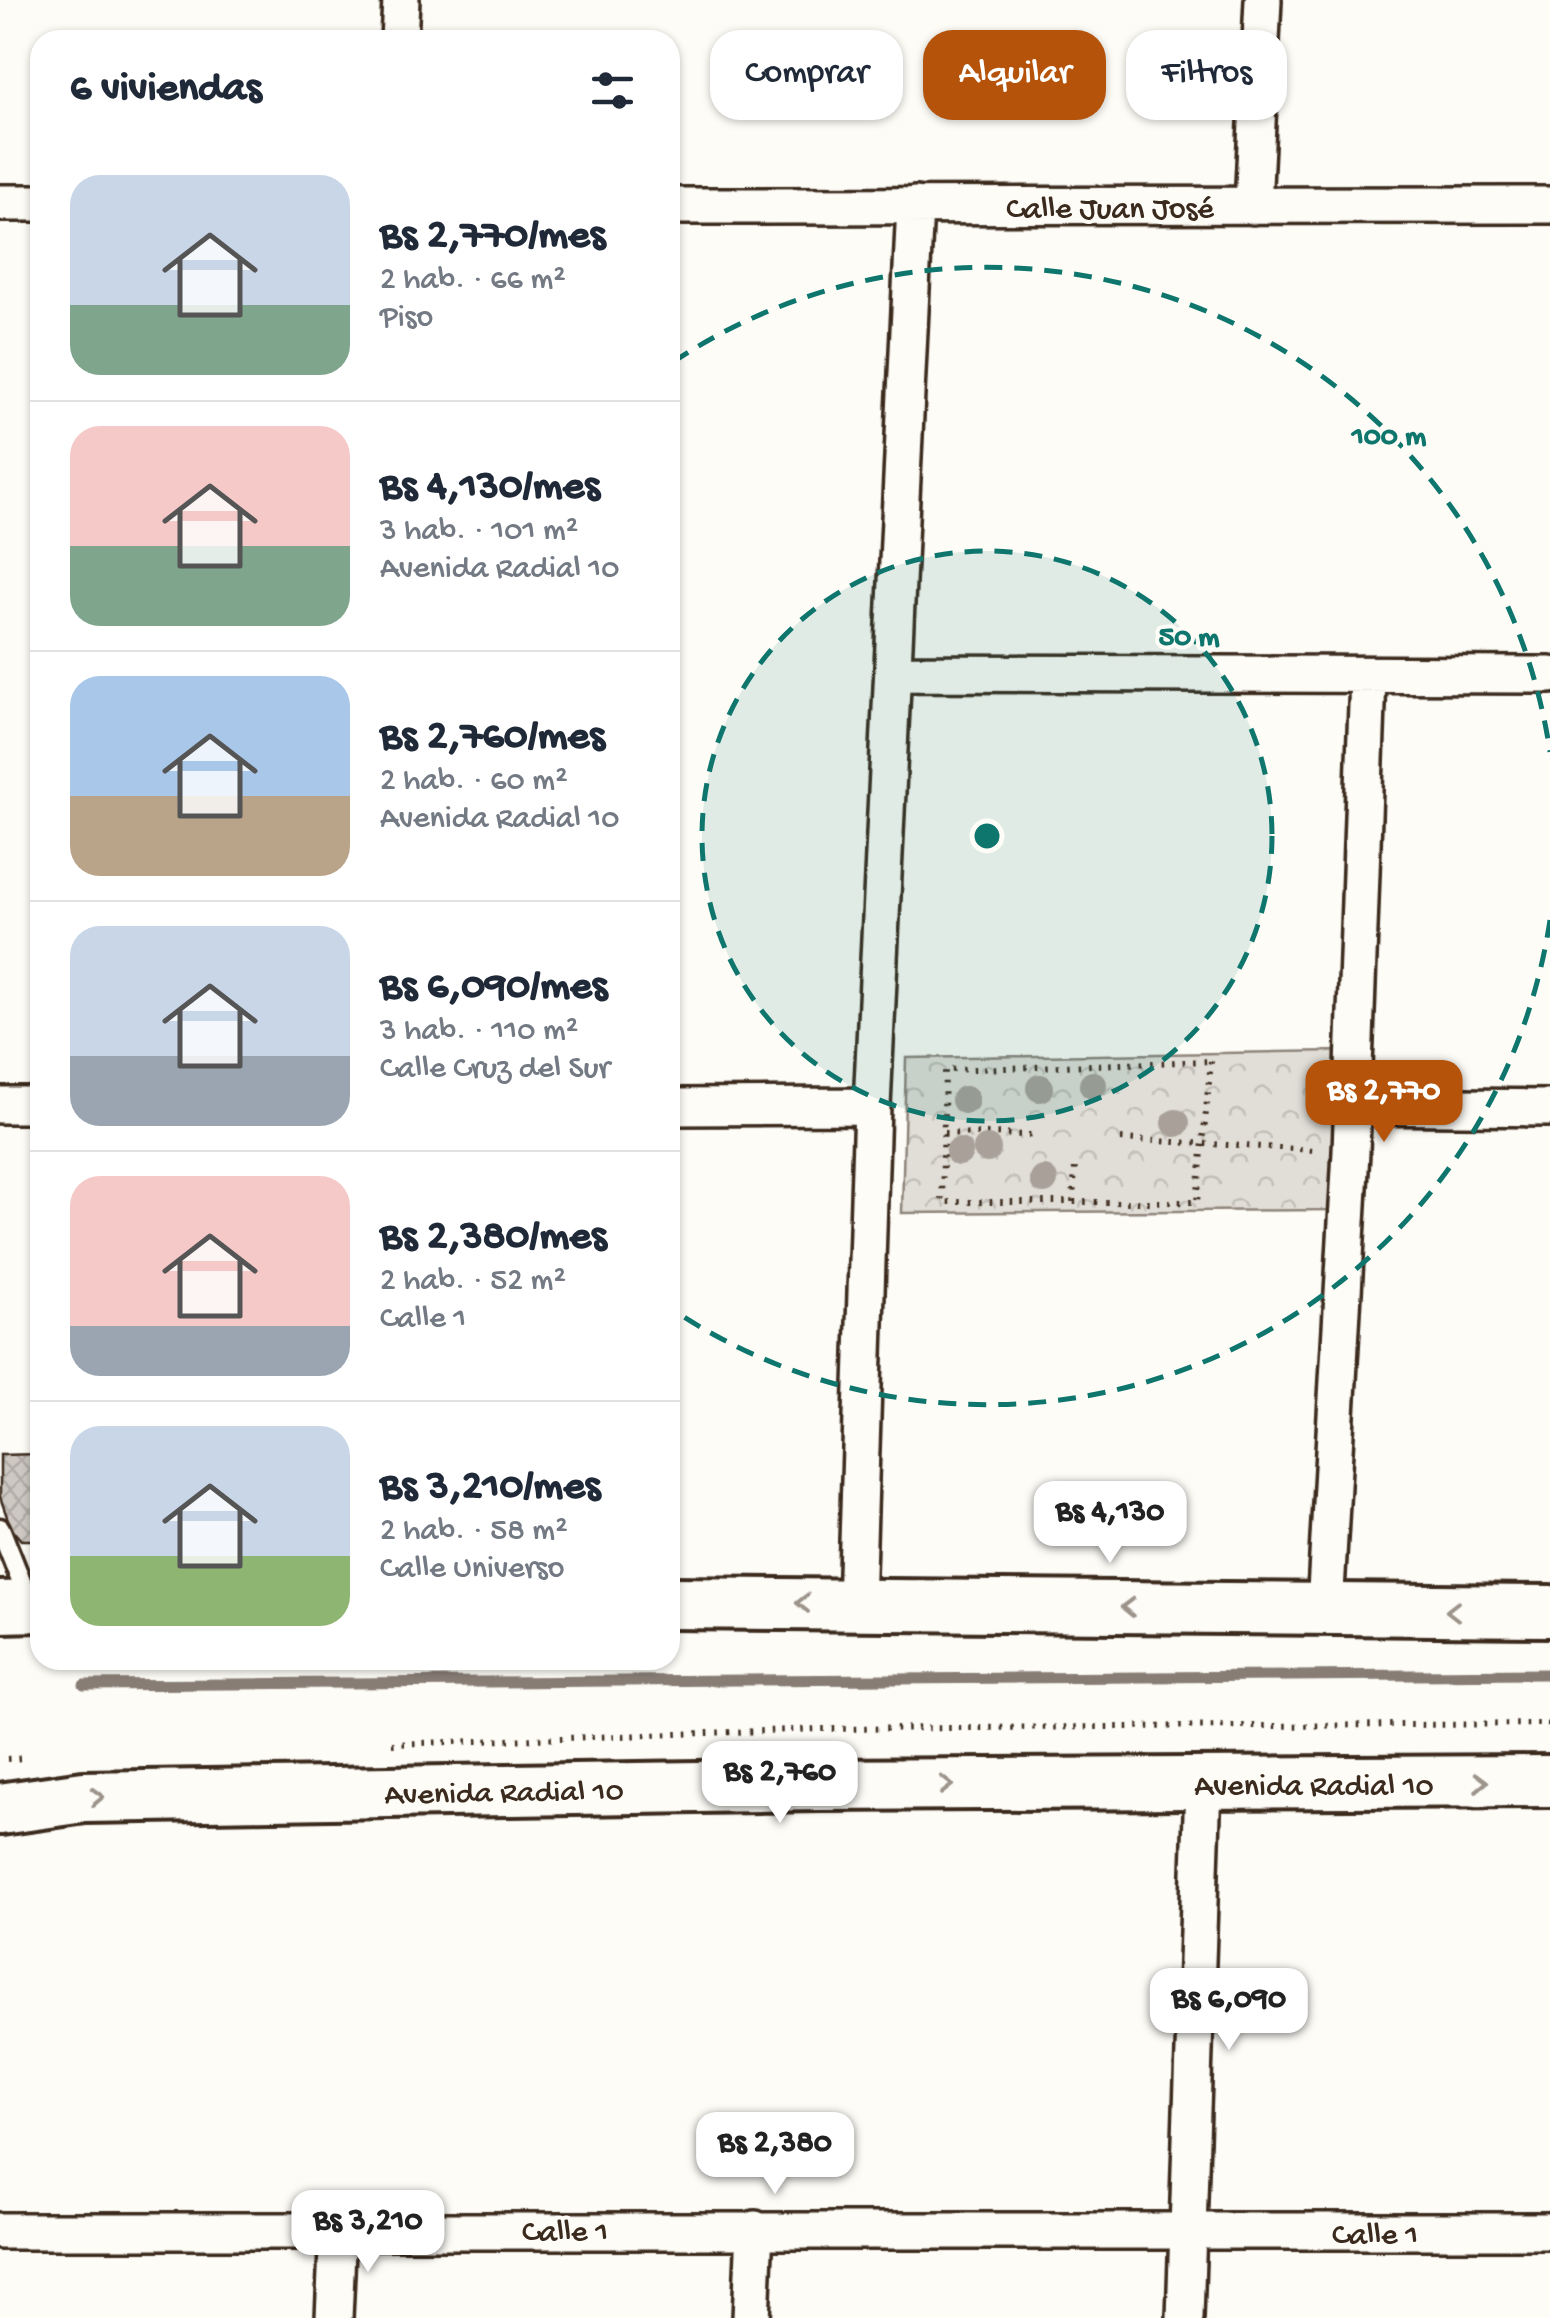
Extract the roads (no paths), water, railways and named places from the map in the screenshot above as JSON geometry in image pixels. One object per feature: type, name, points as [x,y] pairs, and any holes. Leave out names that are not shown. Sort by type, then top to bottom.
[{"type":"main road","points":[[680,1603],[1550,1611]]},
{"type":"main road","name":"Avenida Radial 10","points":[[0,1809],[84,1796],[1550,1781]]},
{"type":"street","points":[[399,30],[401,0]]},
{"type":"street","points":[[1253,206],[1264,0]]},
{"type":"street","points":[[0,204],[30,203]]},
{"type":"street","name":"Calle Juan José","points":[[680,206],[1550,204]]},
{"type":"street","points":[[856,1604],[872,1106],[896,673],[915,206]]},
{"type":"street","points":[[896,673],[1550,675]]},
{"type":"street","points":[[1325,1609],[1352,1152],[1368,677]]},
{"type":"street","points":[[0,1105],[30,1105]]},
{"type":"street","points":[[680,1107],[872,1106]]},
{"type":"street","points":[[1352,1106],[1550,1108]]},
{"type":"street","points":[[1185,2318],[1191,2233],[1203,1784]]},
{"type":"street","points":[[334,2318],[338,2228]]},
{"type":"street","points":[[751,2318],[756,2230]]},
{"type":"street","name":"Calle 1","points":[[0,2231],[1550,2231]]},
{"type":"lane","points":[[0,1528],[24,1607]]},
{"type":"waterway","points":[[84,1685],[1550,1674]]}]
